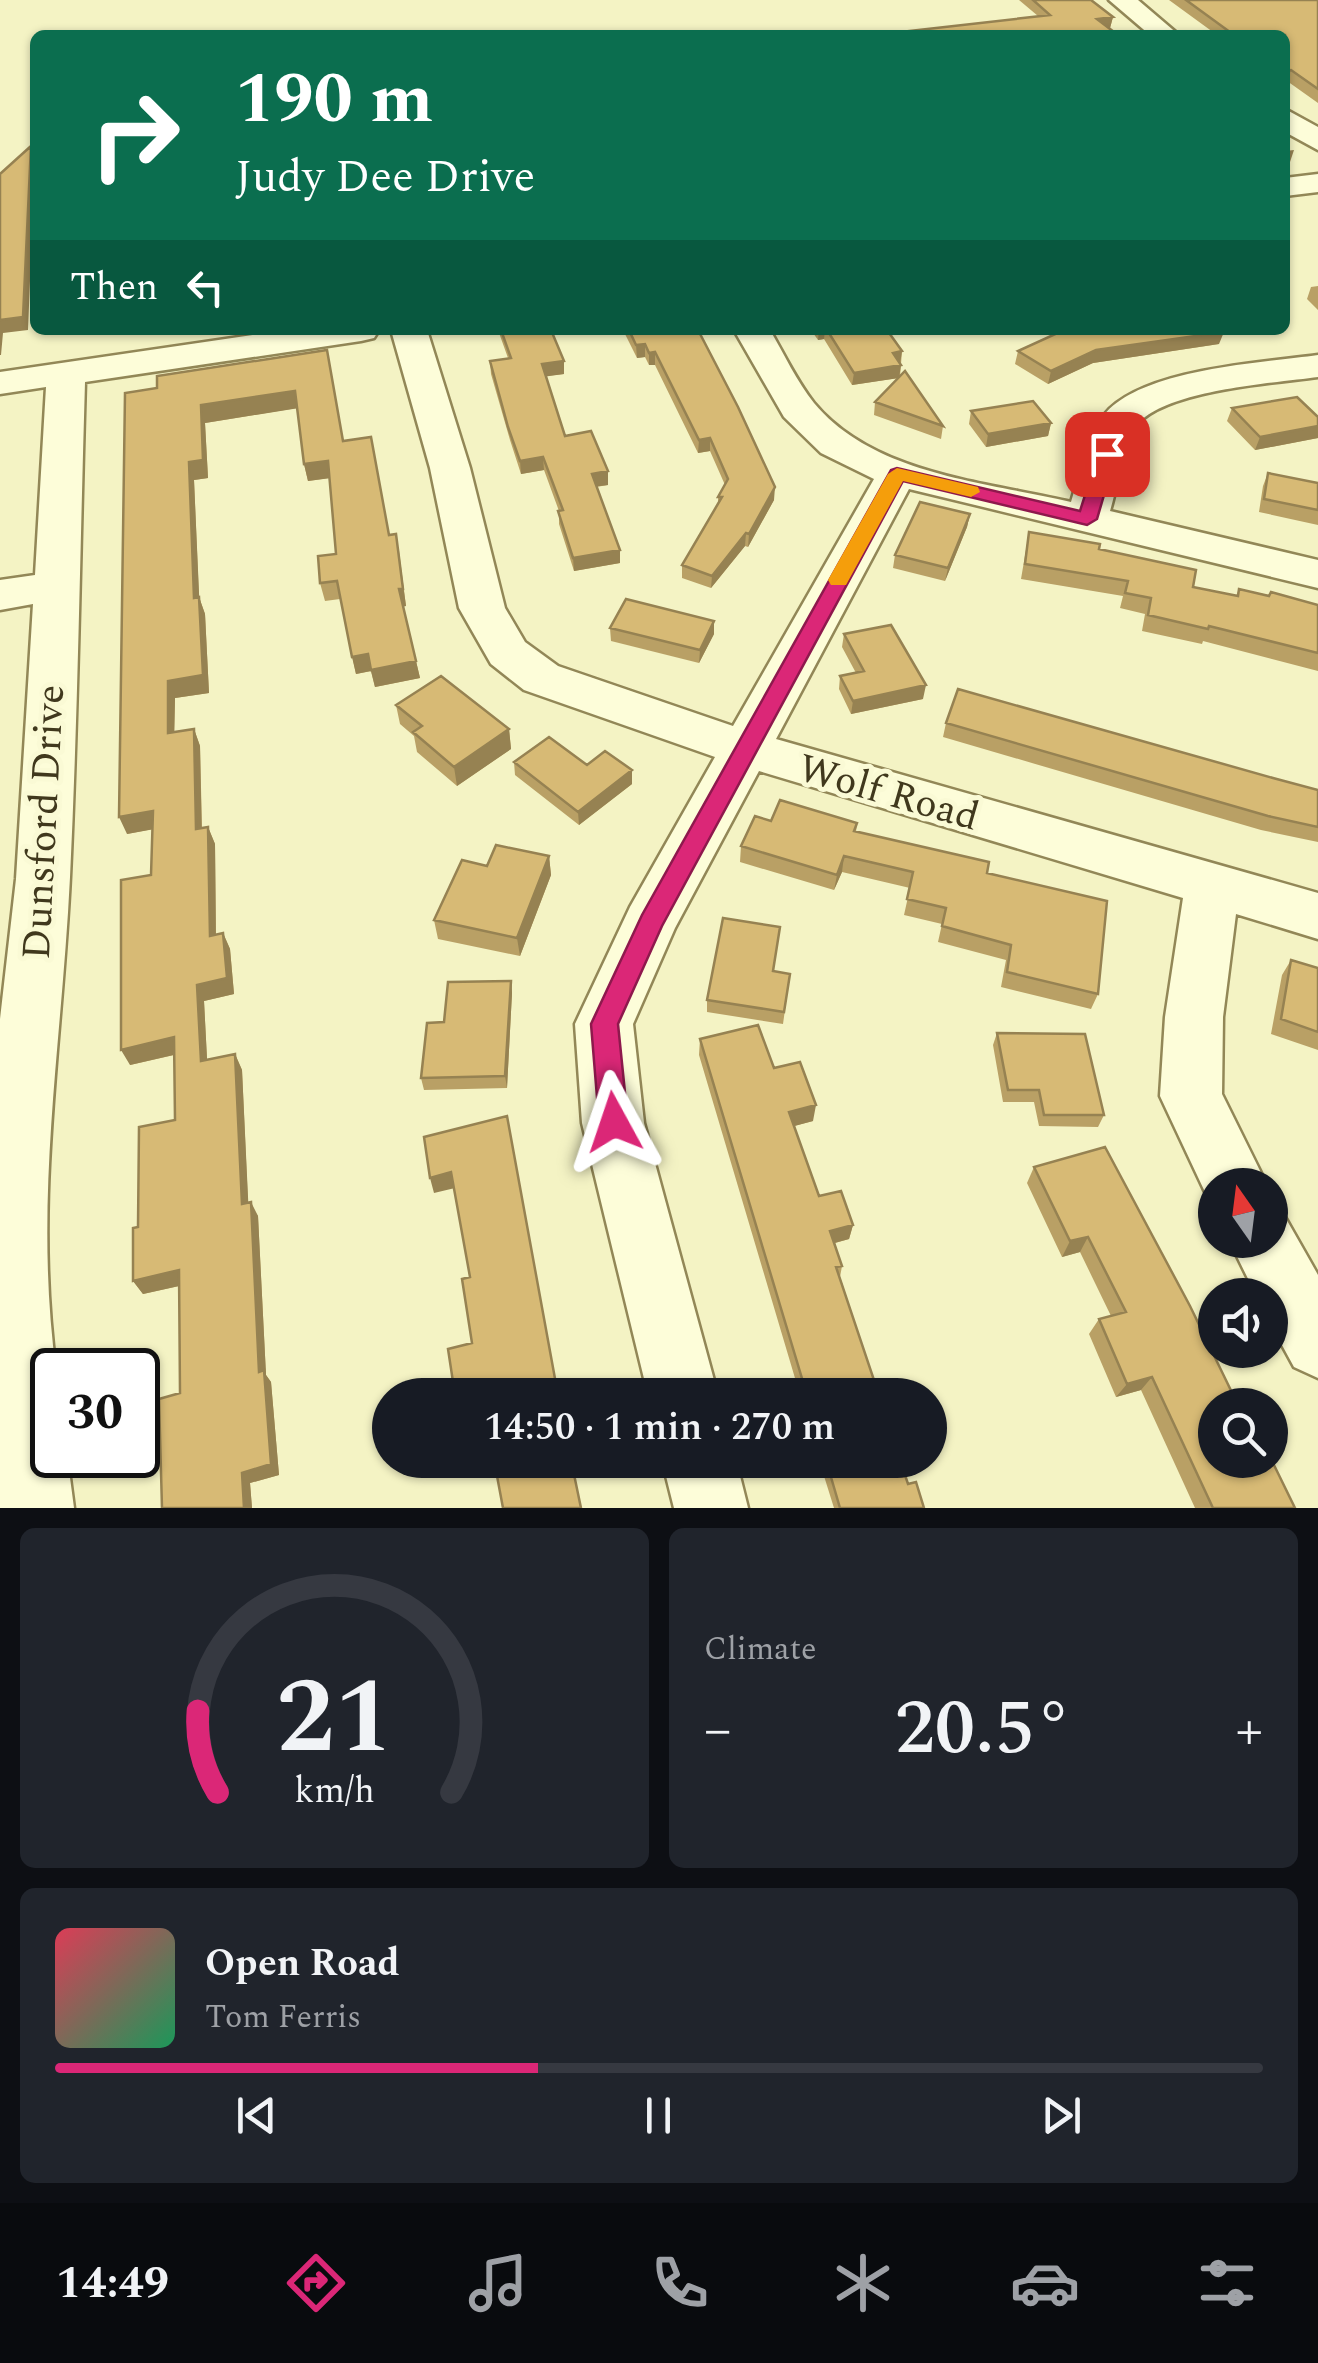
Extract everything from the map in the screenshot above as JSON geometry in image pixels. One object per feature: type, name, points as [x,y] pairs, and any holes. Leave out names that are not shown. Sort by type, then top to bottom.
[{"type":"street","points":[[1122,0],[1160,30]]},
{"type":"street","points":[[1290,121],[1318,141]]},
{"type":"street","points":[[1290,186],[1318,182]]},
{"type":"street","points":[[0,383],[83,358],[312,335]]},
{"type":"street","name":"Wolf Road","points":[[410,335],[450,468],[482,608],[508,653],[541,678],[746,750],[1318,916]]},
{"type":"street","points":[[755,335],[798,408],[835,445],[897,474],[1318,574]]},
{"type":"street","name":"Dunsford Drive","points":[[36,1508],[14,1322],[13,1187],[21,884],[83,358]]},
{"type":"street","points":[[1087,519],[1118,421],[1138,401],[1180,389],[1318,366]]},
{"type":"street","points":[[678,1378],[614,1122],[604,1024],[650,922],[897,474]]},
{"type":"street","points":[[0,595],[55,586]]},
{"type":"street","points":[[1212,884],[1194,1017],[1190,1096],[1226,1168]]},
{"type":"street","points":[[1272,1258],[1318,1343]]},
{"type":"street","points":[[704,1478],[711,1508]]},
{"type":"building","points":[[1033,0],[1091,0],[1113,17],[1097,19],[1111,30],[918,30],[1050,15]]},
{"type":"building","points":[[1186,0],[1318,0],[1318,89],[1290,70],[1290,30],[1227,30]]},
{"type":"building","points":[[30,147],[23,317],[0,320],[0,174]]},
{"type":"building","points":[[503,335],[553,335],[564,361],[542,364],[565,436],[591,431],[608,471],[592,474],[620,550],[573,558],[558,511],[563,510],[543,457],[520,461],[508,427],[490,361],[511,358]]},
{"type":"building","points":[[631,335],[701,335],[775,487],[749,534],[712,576],[682,565],[722,497],[718,497],[728,479],[710,438],[699,440],[655,352],[649,353],[645,344],[636,345]]},
{"type":"building","points":[[830,335],[891,335],[902,351],[893,353],[901,365],[854,373]]},
{"type":"building","points":[[1053,335],[1203,335],[1096,350],[1051,371],[1018,351]]},
{"type":"building","points":[[327,350],[343,441],[371,437],[389,535],[396,534],[403,589],[399,589],[416,661],[371,670],[368,654],[352,657],[337,581],[320,583],[318,556],[336,554],[328,461],[304,464],[295,391],[201,405],[203,460],[189,462],[194,598],[199,597],[203,675],[168,681],[168,733],[194,729],[196,829],[208,827],[210,936],[223,933],[227,978],[197,985],[201,1061],[235,1054],[242,1204],[251,1202],[259,1372],[264,1370],[271,1464],[242,1473],[244,1508],[162,1508],[160,1399],[180,1393],[179,1270],[133,1281],[139,1127],[175,1120],[174,1037],[121,1050],[121,880],[151,875],[153,811],[119,817],[125,393],[157,388],[157,376]]},
{"type":"building","points":[[905,371],[943,426],[875,402]]},
{"type":"building","points":[[1297,397],[1318,417],[1318,426],[1260,437],[1232,408]]},
{"type":"building","points":[[1033,401],[1051,423],[988,434],[971,411]]},
{"type":"building","points":[[1268,473],[1318,483],[1318,510],[1264,499]]},
{"type":"building","points":[[920,502],[970,514],[948,568],[895,555]]},
{"type":"building","points":[[1029,532],[1100,544],[1099,549],[1196,570],[1193,587],[1238,596],[1239,589],[1269,596],[1271,592],[1318,605],[1318,653],[1148,615],[1151,598],[1125,593],[1128,581],[1025,564]]},
{"type":"building","points":[[626,599],[714,621],[700,650],[610,628]]},
{"type":"building","points":[[891,625],[926,685],[853,701],[840,676],[864,671],[844,634]]},
{"type":"building","points":[[441,676],[509,729],[454,767],[413,732],[422,726],[396,705]]},
{"type":"building","points":[[958,689],[1318,790],[1318,827],[946,723]]},
{"type":"building","points":[[549,737],[587,765],[605,751],[632,770],[578,812],[514,762]]},
{"type":"building","points":[[780,800],[857,823],[854,831],[989,862],[987,873],[1107,901],[1098,994],[1007,972],[1011,945],[942,926],[946,908],[907,899],[913,872],[844,856],[837,875],[741,846],[755,816],[771,821]]},
{"type":"building","points":[[496,845],[549,856],[517,938],[434,920],[462,860],[487,866]]},
{"type":"building","points":[[723,918],[780,927],[773,971],[790,974],[784,1012],[707,1000]]},
{"type":"building","points":[[1291,960],[1318,968],[1318,1032],[1281,1019]]},
{"type":"building","points":[[511,981],[505,1076],[421,1078],[427,1023],[444,1022],[448,982]]},
{"type":"building","points":[[758,1025],[774,1068],[800,1062],[816,1105],[789,1112],[819,1196],[841,1191],[853,1225],[830,1231],[842,1266],[836,1267],[873,1378],[802,1378],[700,1039]]},
{"type":"building","points":[[997,1033],[1085,1034],[1104,1115],[1044,1115],[1039,1090],[1008,1090]]},
{"type":"building","points":[[507,1116],[555,1378],[452,1378],[448,1349],[472,1343],[462,1279],[470,1277],[451,1172],[430,1178],[424,1137]]},
{"type":"building","points":[[1105,1147],[1190,1306],[1198,1322],[1198,1368],[1220,1368],[1230,1388],[1198,1388],[1198,1476],[1152,1377],[1127,1384],[1099,1319],[1126,1312],[1088,1237],[1070,1241],[1034,1167]]},
{"type":"building","points":[[497,1478],[575,1478],[581,1508],[503,1508]]},
{"type":"building","points":[[831,1478],[906,1478],[908,1484],[916,1482],[924,1508],[840,1508]]},
{"type":"building","points":[[1199,1478],[1280,1478],[1295,1508],[1213,1508]]},
{"type":"slow traffic","points":[[839,580],[897,474],[971,492]]},
{"type":"route","points":[[614,1122],[604,1024],[650,922],[897,474],[1087,519],[1107,454]]}]
